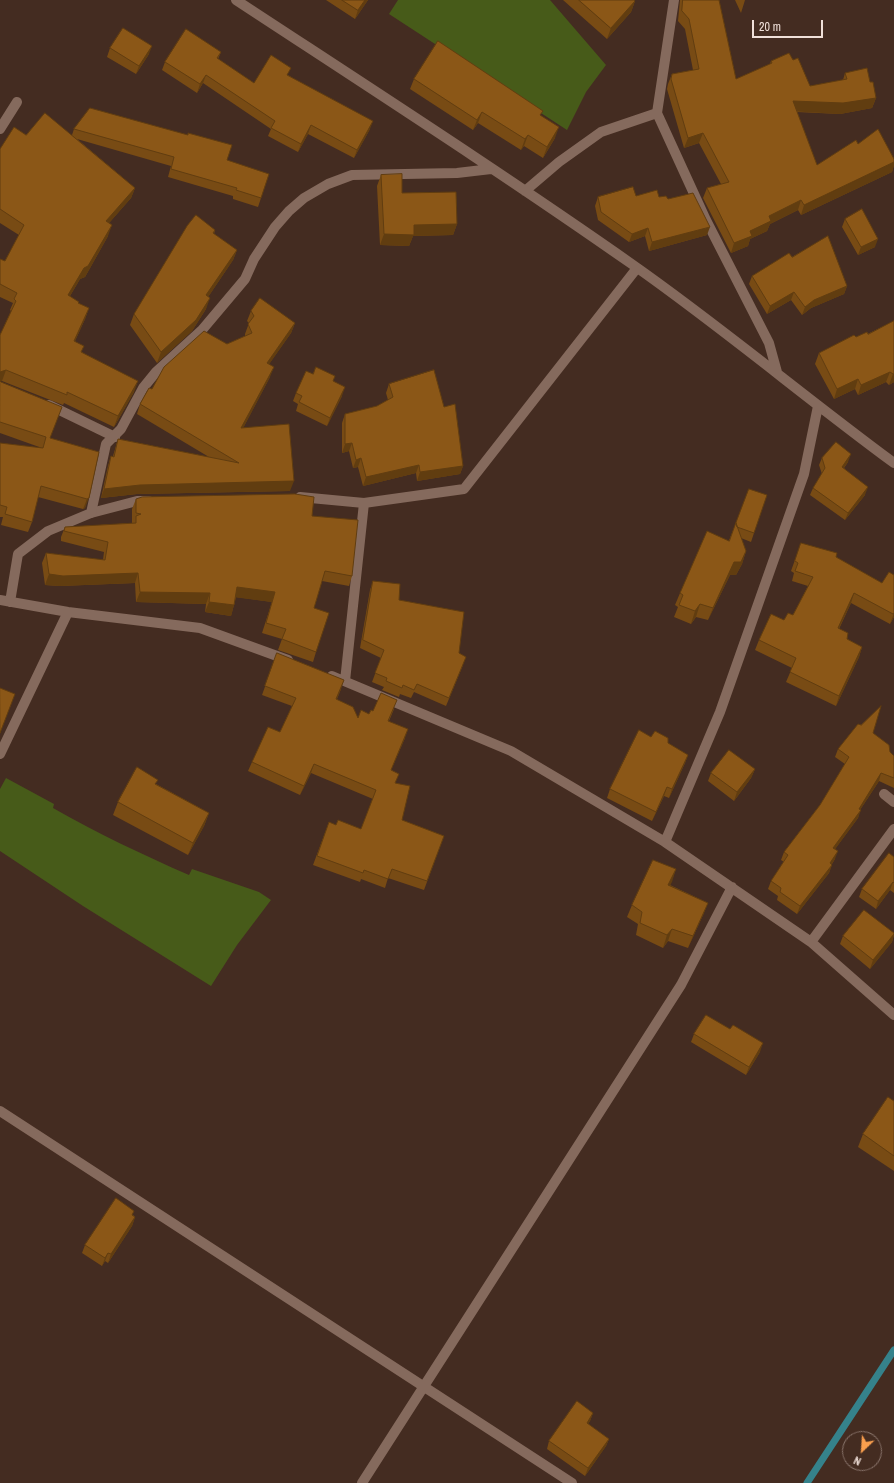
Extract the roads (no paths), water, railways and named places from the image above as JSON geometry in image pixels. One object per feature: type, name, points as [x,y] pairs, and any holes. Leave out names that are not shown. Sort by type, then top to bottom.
[{"type":"street","points":[[236,0],[525,191],[637,268],[777,372],[818,406],[894,462]]},
{"type":"street","points":[[674,0],[656,113],[706,220],[769,343],[777,372]]},
{"type":"street","points":[[0,129],[17,102]]},
{"type":"street","points":[[525,191],[559,162],[601,132],[656,113]]},
{"type":"street","points":[[91,513],[106,444],[121,430],[143,388],[156,372],[202,330],[245,279],[254,259],[274,227],[304,198],[328,184],[352,174],[458,174],[491,169]]},
{"type":"street","points":[[286,497],[364,503],[464,489],[637,268]]},
{"type":"street","points":[[40,401],[115,437]]},
{"type":"street","points":[[665,842],[720,712],[804,474],[818,406]]},
{"type":"street","points":[[159,500],[137,501],[91,513],[48,531],[18,554],[5,601],[68,612],[200,628],[294,662]]},
{"type":"street","points":[[345,681],[364,503]]},
{"type":"street","points":[[0,754],[68,612]]},
{"type":"street","points":[[324,673],[511,751],[665,842],[811,942],[894,1015]]},
{"type":"street","points":[[884,794],[894,802]]},
{"type":"street","points":[[811,942],[894,829]]},
{"type":"street","points":[[362,1483],[681,985],[732,887]]},
{"type":"street","points":[[0,1111],[572,1483]]},
{"type":"waterway","points":[[807,1483],[894,1350]]}]
